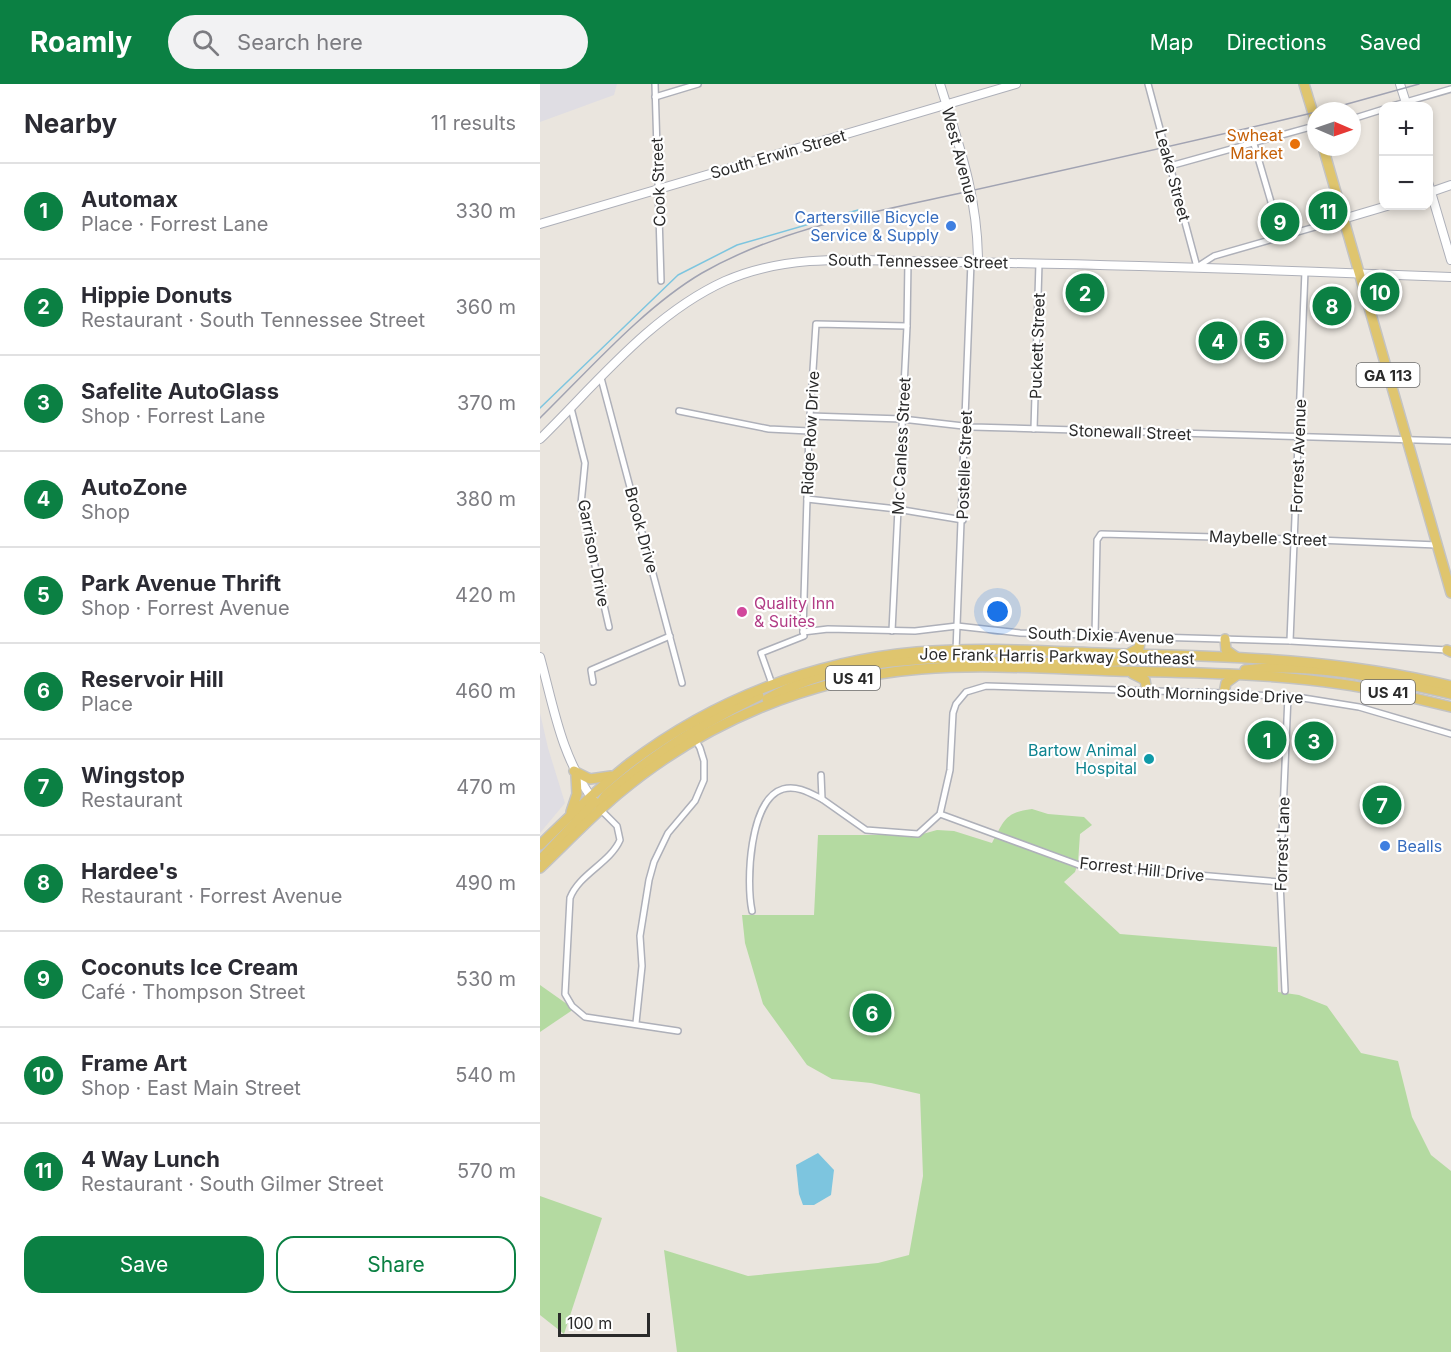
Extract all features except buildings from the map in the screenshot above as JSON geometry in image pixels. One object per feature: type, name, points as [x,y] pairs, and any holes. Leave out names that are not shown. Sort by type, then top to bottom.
[{"type":"main road","points":[[1304,84],[1309,102]]},
{"type":"main road","points":[[1326,156],[1359,273]]},
{"type":"main road","name":"GA 113","points":[[1359,273],[1451,593]]},
{"type":"main road","points":[[1130,654],[1139,648],[1141,637]]},
{"type":"main road","points":[[1225,639],[1226,650],[1236,657]]},
{"type":"main road","name":"Joe Frank Harris Parkway Southeast","points":[[540,845],[566,820],[639,777],[695,739],[754,709],[817,687],[956,659],[1130,654],[1236,657],[1343,665],[1451,686]]},
{"type":"main road","points":[[956,659],[1091,663],[1140,659],[1161,654]]},
{"type":"main road","name":"Joe Frank Harris Parkway Southeast","points":[[540,868],[595,803],[616,774],[683,727],[731,701],[772,684],[841,664],[889,655],[1122,671],[1294,678],[1350,685],[1451,707]]},
{"type":"main road","points":[[1225,674],[1257,669],[1328,671],[1388,680],[1451,694]]},
{"type":"main road","points":[[1122,671],[1143,678],[1147,691]]},
{"type":"main road","points":[[1224,693],[1228,681],[1239,675]]},
{"type":"main road","points":[[540,862],[595,803],[602,801],[606,795],[658,754],[784,680]]},
{"type":"main road","points":[[1436,683],[1451,680]]},
{"type":"main road","points":[[575,773],[594,779],[616,774]]},
{"type":"main road","points":[[566,820],[577,798],[575,773]]},
{"type":"street","name":"Cook Street","points":[[655,84],[661,281]]},
{"type":"street","points":[[655,97],[698,84]]},
{"type":"street","name":"West Avenue","points":[[940,84],[972,191],[977,224],[974,262]]},
{"type":"street","name":"South Erwin Street","points":[[540,224],[1017,84]]},
{"type":"street","name":"Leake Street","points":[[1148,84],[1197,267]]},
{"type":"street","points":[[1400,84],[1405,102]]},
{"type":"street","points":[[1412,102],[1451,89]]},
{"type":"street","points":[[1361,116],[1379,110]]},
{"type":"street","points":[[1170,166],[1307,127]]},
{"type":"street","points":[[1254,144],[1281,237]]},
{"type":"street","points":[[1433,191],[1451,185]]},
{"type":"street","points":[[1433,202],[1451,260]]},
{"type":"street","points":[[1197,267],[1214,256],[1379,208]]},
{"type":"street","name":"South Tennessee Street","points":[[540,439],[671,313],[698,295],[736,277],[771,266],[830,259],[1197,267],[1451,277]]},
{"type":"street","name":"Mc Canless Street","points":[[892,631],[907,326],[908,261]]},
{"type":"street","name":"Postelle Street","points":[[956,659],[974,262]]},
{"type":"street","name":"Puckett Street","points":[[1034,429],[1039,263]]},
{"type":"street","name":"Forrest Avenue","points":[[1290,641],[1305,271]]},
{"type":"street","name":"Ridge Row Drive","points":[[802,632],[809,431],[816,324],[907,326]]},
{"type":"street","name":"Brook Drive","points":[[601,378],[682,683]]},
{"type":"street","name":"Garrison Drive","points":[[571,408],[585,463],[581,504],[609,627]]},
{"type":"street","points":[[679,411],[769,429],[809,431]]},
{"type":"street","name":"Stonewall Street","points":[[810,416],[902,419],[966,427],[1451,441]]},
{"type":"street","points":[[807,499],[963,520]]},
{"type":"street","name":"Maybelle Street","points":[[1095,636],[1097,540],[1099,535],[1437,545]]},
{"type":"street","name":"South Dixie Avenue","points":[[772,684],[761,653],[804,636],[802,632],[828,629],[915,631],[957,626],[1013,633],[1290,641],[1450,650]]},
{"type":"street","points":[[592,682],[591,670],[670,636]]},
{"type":"street","points":[[540,657],[561,737],[575,773],[595,803],[620,832],[620,840],[615,848],[572,892],[568,914],[565,988],[568,1000],[578,1013],[585,1017],[678,1031]]},
{"type":"street","name":"South Morningside Drive","points":[[940,814],[950,770],[954,708],[966,692],[986,687],[1288,696],[1359,706],[1451,734]]},
{"type":"street","name":"Forrest Lane","points":[[1285,992],[1280,882],[1288,696]]},
{"type":"street","points":[[636,1023],[642,966],[640,936],[654,862],[668,833],[695,801],[704,780],[703,754],[695,739]]},
{"type":"street","points":[[821,775],[822,799]]},
{"type":"street","points":[[752,911],[748,892],[751,854],[762,809],[769,798],[785,788],[805,790],[866,830],[918,834],[940,814]]},
{"type":"street","name":"Forrest Hill Drive","points":[[940,814],[1079,865],[1280,882]]},
{"type":"shaded area","points":[[540,84],[617,84],[614,95],[540,122]]},
{"type":"shaded area","points":[[540,713],[565,803],[540,833]]},
{"type":"green space","points":[[1032,809],[1048,814],[1084,817],[1092,825],[1080,834],[1078,863],[1075,872],[1064,882],[1120,934],[1277,947],[1278,992],[1299,995],[1327,1006],[1361,1053],[1398,1061],[1412,1117],[1431,1155],[1451,1171],[1451,1352],[677,1352],[664,1250],[748,1276],[878,1263],[909,1255],[923,1176],[920,1094],[871,1083],[832,1079],[807,1065],[763,1004],[745,943],[742,915],[814,915],[818,835],[919,835],[937,830],[954,831],[992,843],[1006,819],[1016,812]]},
{"type":"green space","points":[[540,985],[574,1009],[540,1032]]},
{"type":"green space","points":[[540,1196],[602,1218],[564,1334],[540,1315]]},
{"type":"water","points":[[818,1153],[834,1170],[831,1195],[814,1205],[803,1205],[799,1194],[796,1165]]},
{"type":"waterway","points":[[540,408],[678,275],[737,245],[858,210]]},
{"type":"railway","points":[[1354,102],[1419,84]]},
{"type":"railway","points":[[540,418],[617,341],[659,303],[702,273],[766,243],[867,213],[1307,114]]},
{"type":"place","name":"Swheat Market","points":[[1295,144]]},
{"type":"place","name":"4 Way Lunch","points":[[1328,211]]},
{"type":"place","name":"Coconuts Ice Cream","points":[[1280,222]]},
{"type":"place","name":"Cartersville Bicycle Service & Supply","points":[[951,226]]},
{"type":"place","name":"Frame Art","points":[[1380,292]]},
{"type":"place","name":"Hippie Donuts","points":[[1085,293]]},
{"type":"place","name":"Hardee's","points":[[1332,306]]},
{"type":"place","name":"Park Avenue Thrift","points":[[1264,340]]},
{"type":"place","name":"AutoZone","points":[[1218,341]]},
{"type":"place","name":"Quality Inn & Suites","points":[[742,612]]},
{"type":"place","name":"Automax","points":[[1267,740]]},
{"type":"place","name":"Safelite AutoGlass","points":[[1314,741]]},
{"type":"place","name":"Bartow Animal Hospital","points":[[1149,759]]},
{"type":"place","name":"Wingstop","points":[[1382,805]]},
{"type":"place","name":"Bealls","points":[[1385,846]]},
{"type":"place","name":"Reservoir Hill","points":[[872,1013]]}]
